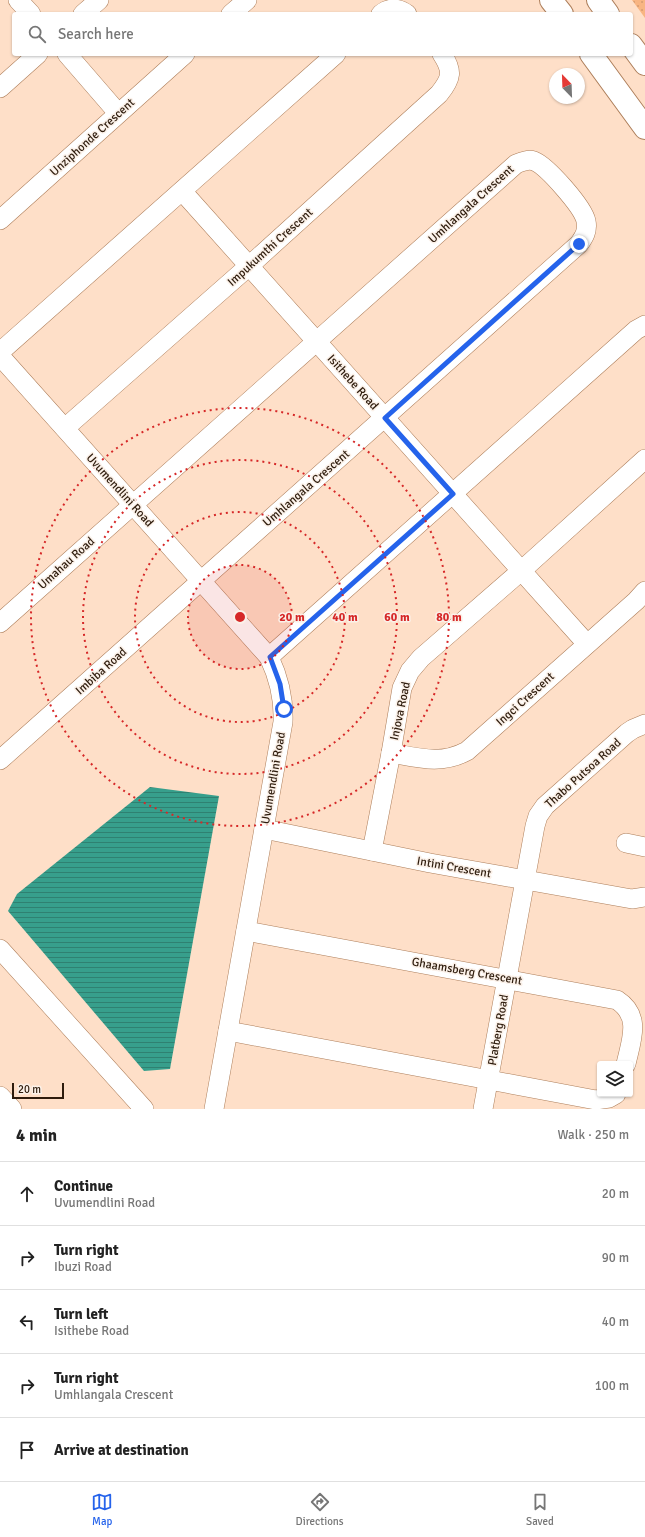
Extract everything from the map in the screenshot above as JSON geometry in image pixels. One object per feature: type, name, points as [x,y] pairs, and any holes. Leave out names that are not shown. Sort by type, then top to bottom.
[{"type":"main road","points":[[551,0],[560,12]]},
{"type":"main road","points":[[598,0],[607,12]]},
{"type":"main road","points":[[633,48],[645,64]]},
{"type":"main road","points":[[592,56],[645,128]]},
{"type":"street","points":[[18,0],[29,12]]},
{"type":"street","points":[[85,12],[99,0]]},
{"type":"street","points":[[233,12],[247,0]]},
{"type":"street","points":[[384,12],[396,9],[403,12]]},
{"type":"street","points":[[0,88],[36,56]]},
{"type":"street","points":[[69,56],[118,113]]},
{"type":"street","name":"Unziphonde Crescent","points":[[0,220],[183,56]]},
{"type":"street","points":[[0,352],[334,56]]},
{"type":"street","name":"Impukumthi Crescent","points":[[65,428],[249,266],[439,94],[450,78],[449,66],[443,56]]},
{"type":"street","name":"Umhlangala Crescent","points":[[133,504],[516,164],[525,160],[533,160],[543,166],[579,206],[586,221],[587,230],[585,237],[579,244],[201,581]]},
{"type":"street","name":"Isithebe Road","points":[[182,191],[587,644]]},
{"type":"street","points":[[270,657],[636,330],[645,325]]},
{"type":"street","name":"Uvumendlini Road","points":[[0,356],[270,657],[280,684],[284,709],[283,722],[214,1109]]},
{"type":"street","name":"Injova Road","points":[[372,851],[402,688],[410,671],[421,658],[521,571],[645,459]]},
{"type":"street","name":"Umahau Road","points":[[0,623],[133,504]]},
{"type":"street","name":"Imbiba Road","points":[[0,760],[201,581]]},
{"type":"street","name":"Ingci Crescent","points":[[391,753],[432,760],[448,759],[458,756],[474,744],[644,594]]},
{"type":"street","name":"Thabo Putsoa Road","points":[[525,880],[536,821],[541,811],[627,734],[633,729],[645,724]]},
{"type":"street","name":"Intini Crescent","points":[[264,829],[430,863],[525,880],[632,899],[645,897]]},
{"type":"street","points":[[626,843],[645,846]]},
{"type":"street","name":"Platberg Road","points":[[484,1109],[525,880]]},
{"type":"street","name":"Ghaamsberg Crescent","points":[[246,931],[610,998],[624,1004],[628,1009],[633,1022],[626,1061]]},
{"type":"street","points":[[0,948],[144,1109]]},
{"type":"street","points":[[228,1031],[596,1100],[611,1097]]},
{"type":"street","points":[[0,1096],[12,1109]]},
{"type":"shaded area","points":[[632,0],[645,0],[645,18]]},
{"type":"water","points":[[150,787],[219,796],[170,1069],[144,1071],[8,911],[17,894]]},
{"type":"route","points":[[284,709],[280,684],[270,657],[453,494],[385,418],[579,244]]}]
